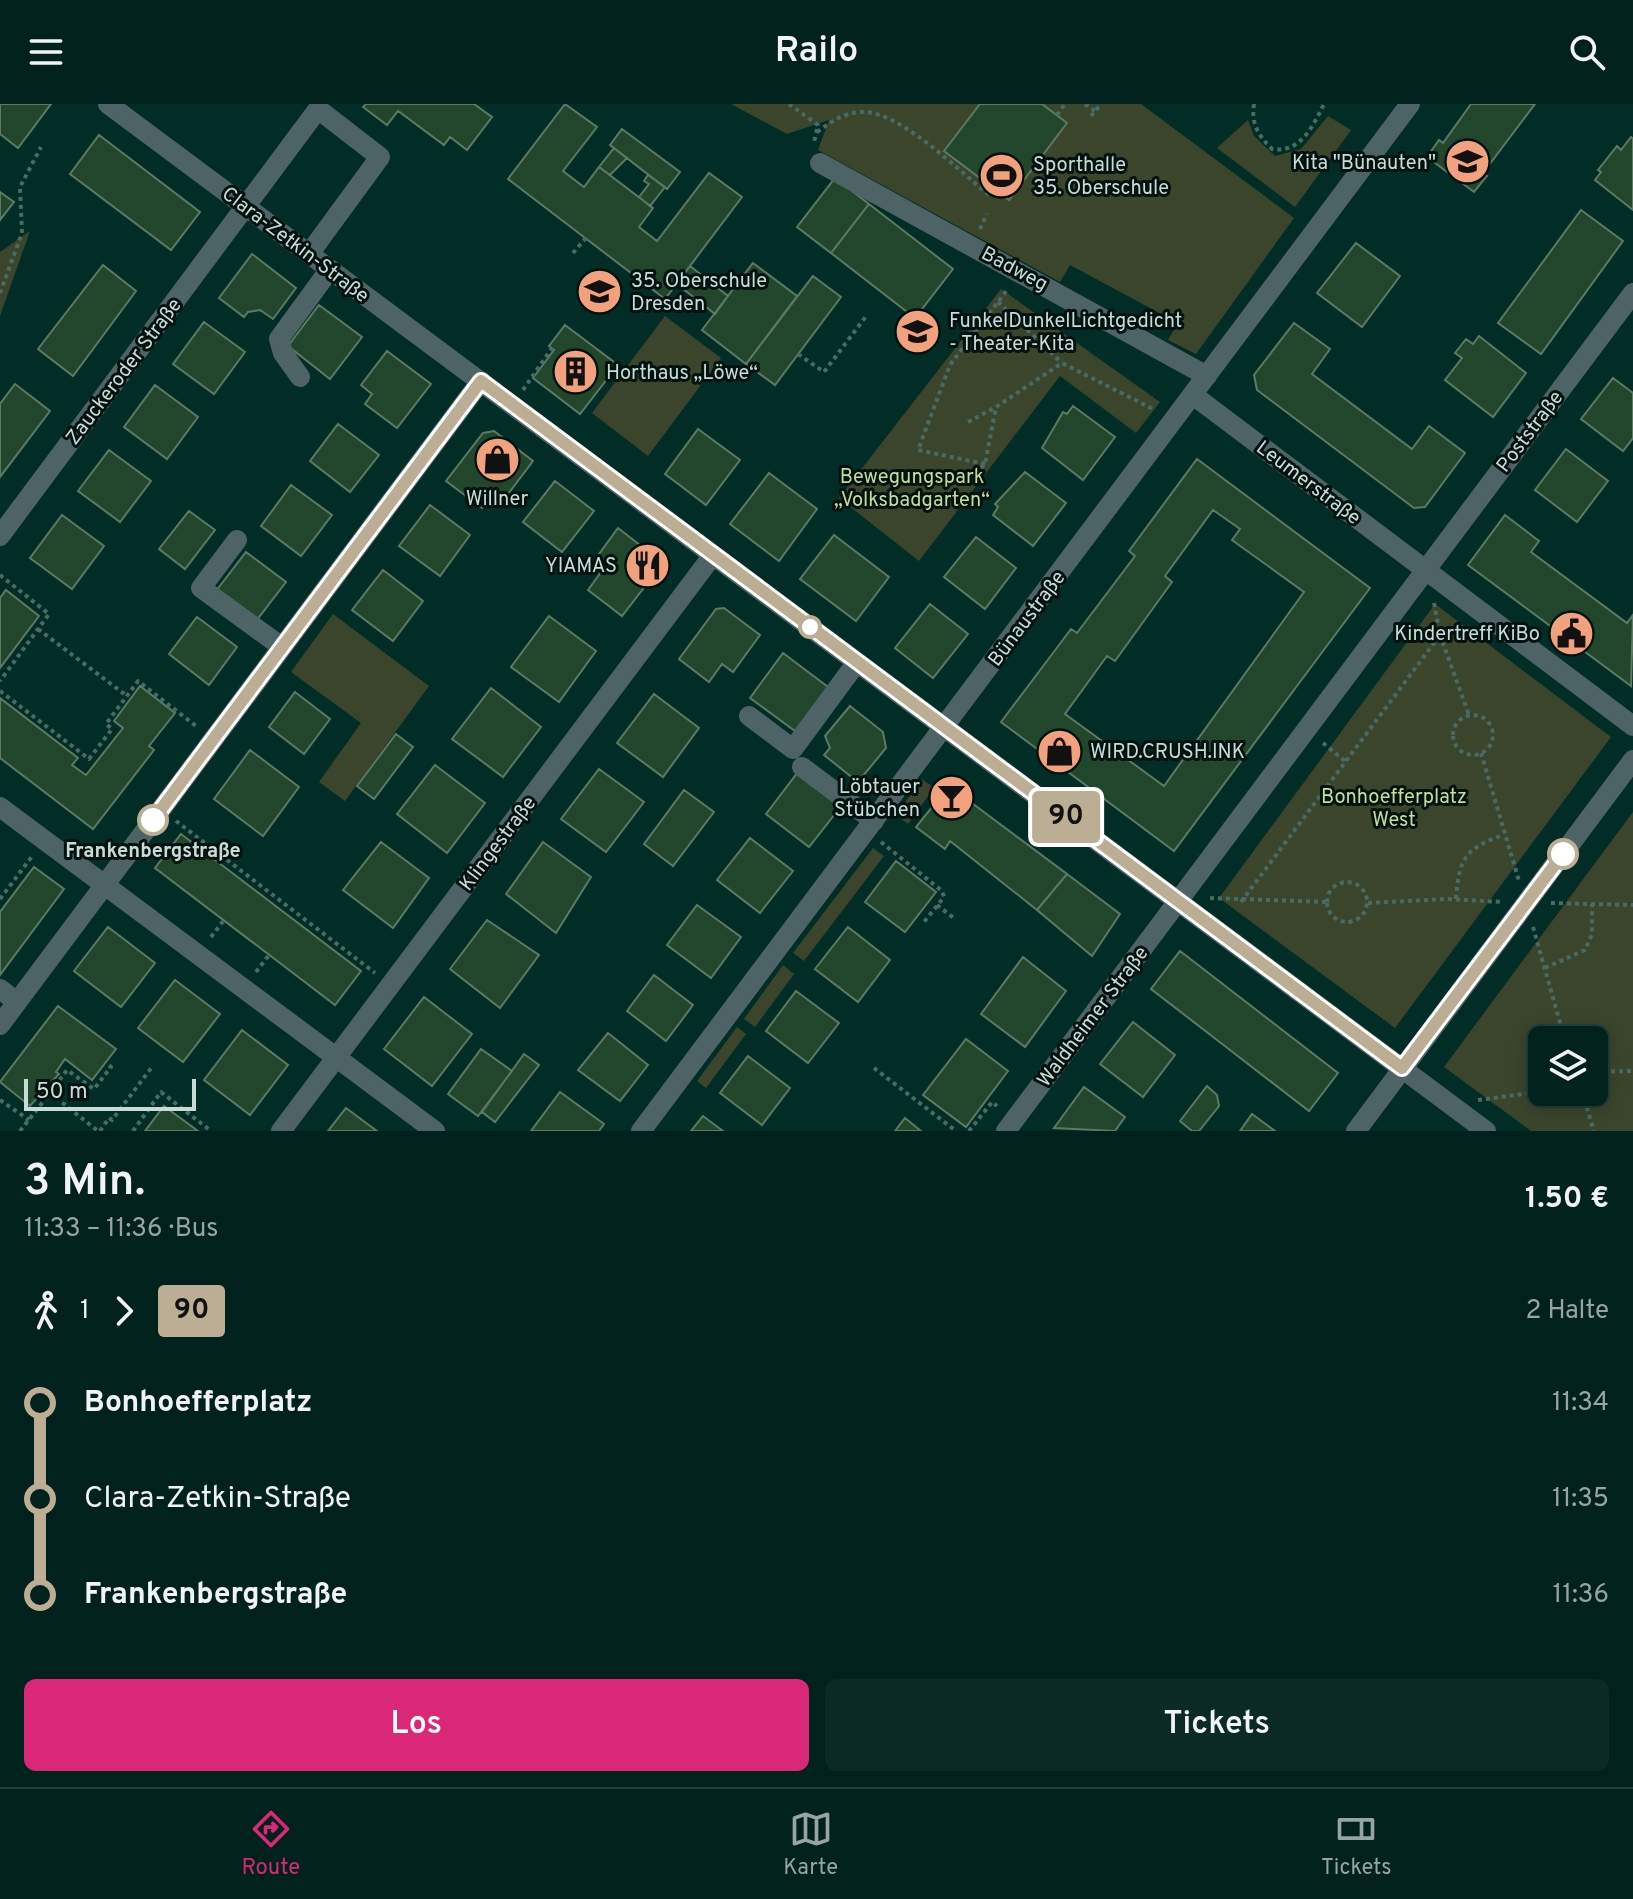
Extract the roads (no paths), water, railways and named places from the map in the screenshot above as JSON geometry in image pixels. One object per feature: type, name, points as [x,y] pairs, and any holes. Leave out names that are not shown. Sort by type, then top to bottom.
[{"type":"street","name":"Clara-Zetkin-Straße","points":[[108,104],[1486,1131]]},
{"type":"street","name":"Bünaustraße","points":[[641,1131],[1410,104]]},
{"type":"street","name":"Zauckeroder Straße","points":[[0,536],[318,109],[380,157],[309,254]]},
{"type":"street","name":"Badweg","points":[[820,163],[1207,376]]},
{"type":"street","points":[[300,377],[283,353],[279,339],[330,269]]},
{"type":"street","name":"Poststraße","points":[[1305,729],[1633,293]]},
{"type":"street","points":[[0,1025],[481,381]]},
{"type":"street","name":"Leumerstraße","points":[[1193,395],[1633,726]]},
{"type":"street","points":[[237,540],[201,588],[282,647]]},
{"type":"street","name":"Klingestraße","points":[[281,1131],[713,555]]},
{"type":"street","points":[[749,716],[793,749],[857,662]]},
{"type":"street","name":"Waldheimer Straße","points":[[1006,1131],[1305,729]]},
{"type":"street","points":[[1356,1131],[1633,760]]},
{"type":"street","points":[[802,767],[870,826]]},
{"type":"street","points":[[0,807],[435,1131]]},
{"type":"street","points":[[0,989],[17,1002]]},
{"type":"place","name":"Kita \"Bünauten\"","points":[[1467,162]]},
{"type":"place","name":"Sporthalle 35. Oberschule","points":[[1002,176]]},
{"type":"place","name":"35. Oberschule Dresden","points":[[600,292]]},
{"type":"place","name":"FunkelDunkelLichtgedicht - Theater-Kita","points":[[918,332]]},
{"type":"place","name":"Horthaus „Löwe“","points":[[575,372]]},
{"type":"place","name":"Willner","points":[[497,459]]},
{"type":"place","name":"YIAMAS","points":[[648,565]]},
{"type":"place","name":"Kindertreff KiBo","points":[[1571,633]]},
{"type":"place","name":"WIRD.CRUSH.INK","points":[[1059,751]]},
{"type":"place","name":"Löbtauer Stübchen","points":[[951,798]]},
{"type":"place","name":"Frankenbergstraße","points":[[153,820]]},
{"type":"park label","name":"Bewegungspark „Volksbadgarten“","points":[[912,488]]},
{"type":"park label","name":"Bonhoefferplatz West","points":[[1394,808]]}]
